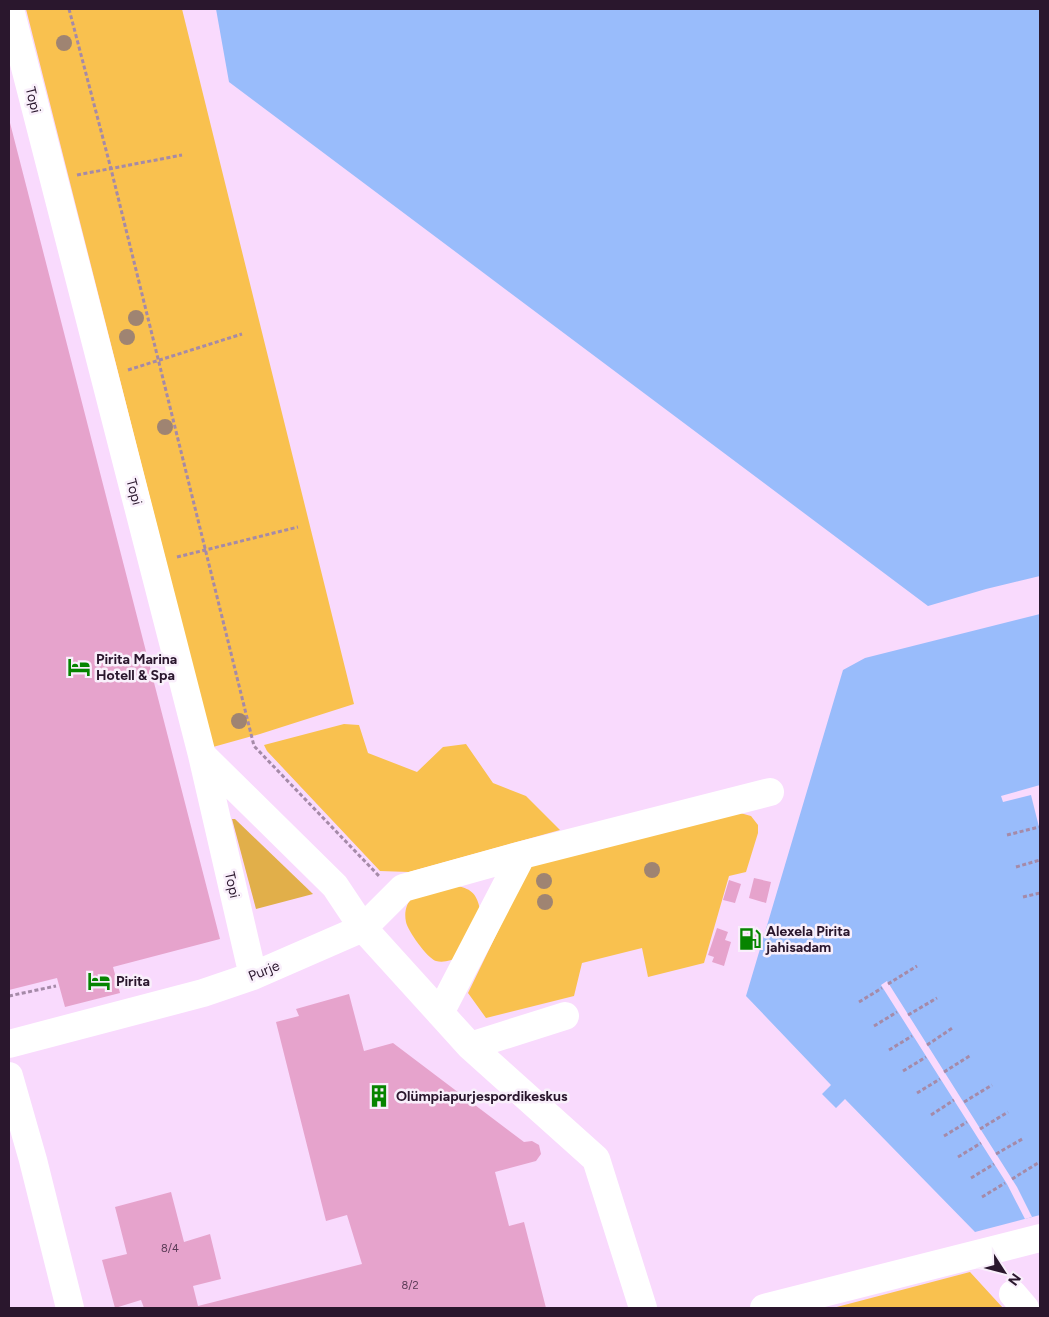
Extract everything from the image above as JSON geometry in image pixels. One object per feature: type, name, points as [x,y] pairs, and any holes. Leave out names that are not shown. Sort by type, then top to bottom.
[{"type":"street","name":"Topi","points":[[10,9],[202,755],[253,976]]},
{"type":"street","points":[[202,755],[335,886],[363,928],[470,1046],[596,1158],[643,1308]]},
{"type":"street","points":[[363,928],[403,888],[770,792]]},
{"type":"street","points":[[440,1013],[522,856]]},
{"type":"street","name":"Purje","points":[[9,1044],[203,993],[253,976],[363,928]]},
{"type":"street","points":[[470,1046],[565,1016]]},
{"type":"street","points":[[9,1076],[33,1160],[70,1308]]},
{"type":"street","points":[[764,1308],[1040,1238]]},
{"type":"path","points":[[69,9],[111,169],[254,746],[396,894]]},
{"type":"path","points":[[54,180],[182,155]]},
{"type":"path","points":[[104,377],[242,334]]},
{"type":"path","points":[[153,564],[298,527]]},
{"type":"path","points":[[1008,835],[1039,827]]},
{"type":"path","points":[[1016,867],[1040,860]]},
{"type":"path","points":[[1023,897],[1040,893]]},
{"type":"path","points":[[888,984],[917,966]]},
{"type":"path","points":[[9,996],[56,986]]},
{"type":"path","points":[[859,1002],[882,988]]},
{"type":"path","points":[[908,1015],[937,998]]},
{"type":"path","points":[[874,1026],[897,1012]]},
{"type":"path","points":[[927,1045],[954,1026]]},
{"type":"path","points":[[889,1050],[912,1036]]},
{"type":"path","points":[[944,1072],[971,1055]]},
{"type":"path","points":[[903,1072],[926,1057]]},
{"type":"path","points":[[917,1093],[940,1079]]},
{"type":"path","points":[[964,1102],[992,1085]]},
{"type":"path","points":[[932,1114],[954,1100]]},
{"type":"path","points":[[980,1129],[1008,1112]]},
{"type":"path","points":[[944,1136],[967,1122]]},
{"type":"path","points":[[996,1154],[1024,1138]]},
{"type":"path","points":[[958,1157],[981,1143]]},
{"type":"path","points":[[1012,1179],[1038,1163]]},
{"type":"path","points":[[971,1178],[994,1164]]},
{"type":"path","points":[[982,1197],[1005,1183]]},
{"type":"shaded area","points":[[26,9],[182,9],[354,704],[213,747]]},
{"type":"shaded area","points":[[344,724],[359,725],[368,753],[417,772],[443,747],[466,744],[493,783],[526,796],[560,830],[409,872],[380,871],[267,751],[264,745]]},
{"type":"shaded area","points":[[733,811],[751,816],[758,825],[758,833],[746,872],[729,876],[704,963],[648,977],[642,948],[582,963],[574,996],[486,1018],[468,993],[530,865]]},
{"type":"shaded area","points":[[232,819],[235,819],[313,894],[256,909]]},
{"type":"shaded area","points":[[454,885],[472,892],[477,899],[480,909],[459,957],[439,962],[432,959],[423,950],[410,931],[406,922],[406,908],[411,899],[416,895]]},
{"type":"shaded area","points":[[970,1272],[1003,1308],[833,1308]]},
{"type":"water","points":[[216,9],[1040,9],[1040,576],[928,606],[229,82]]},
{"type":"water","points":[[1040,614],[1040,785],[1001,796],[1003,802],[1031,795],[1040,831],[1040,1215],[975,1232],[845,1099],[836,1108],[822,1094],[831,1085],[746,996],[843,670],[865,658]]},
{"type":"pier","points":[[887,981],[1017,1187],[1032,1217],[1025,1219],[1007,1184],[881,985]]},
{"type":"building","name":"Pirita Marina Hotell & Spa","points":[[9,119],[220,939],[113,967],[120,993],[65,1007],[57,978],[9,990]]},
{"type":"building","points":[[754,878],[771,882],[766,903],[749,898]]},
{"type":"building","points":[[729,880],[741,884],[735,903],[723,900]]},
{"type":"building","name":"Alexela Pirita jahisadam","points":[[750,926],[759,930],[751,951],[742,949]]},
{"type":"building","points":[[717,928],[728,932],[725,940],[731,942],[724,966],[712,962],[714,957],[708,955]]},
{"type":"building","name":"Olümpiapurjespordikeskus","points":[[349,994],[364,1051],[393,1043],[524,1142],[532,1141],[539,1145],[541,1154],[536,1161],[495,1172],[509,1226],[524,1222],[546,1308],[144,1308],[141,1300],[115,1308],[102,1260],[127,1254],[115,1207],[171,1192],[184,1242],[210,1234],[221,1279],[193,1286],[198,1306],[362,1264],[347,1215],[326,1221],[276,1022],[299,1016],[296,1009]]},
{"type":"place","name":"Pirita Marina Hotell & Spa","points":[[79,667]]},
{"type":"place","name":"Alexela Pirita jahisadam","points":[[750,939]]},
{"type":"place","name":"Pirita","points":[[99,981]]},
{"type":"place","name":"Olümpiapurjespordikeskus","points":[[379,1096]]}]
